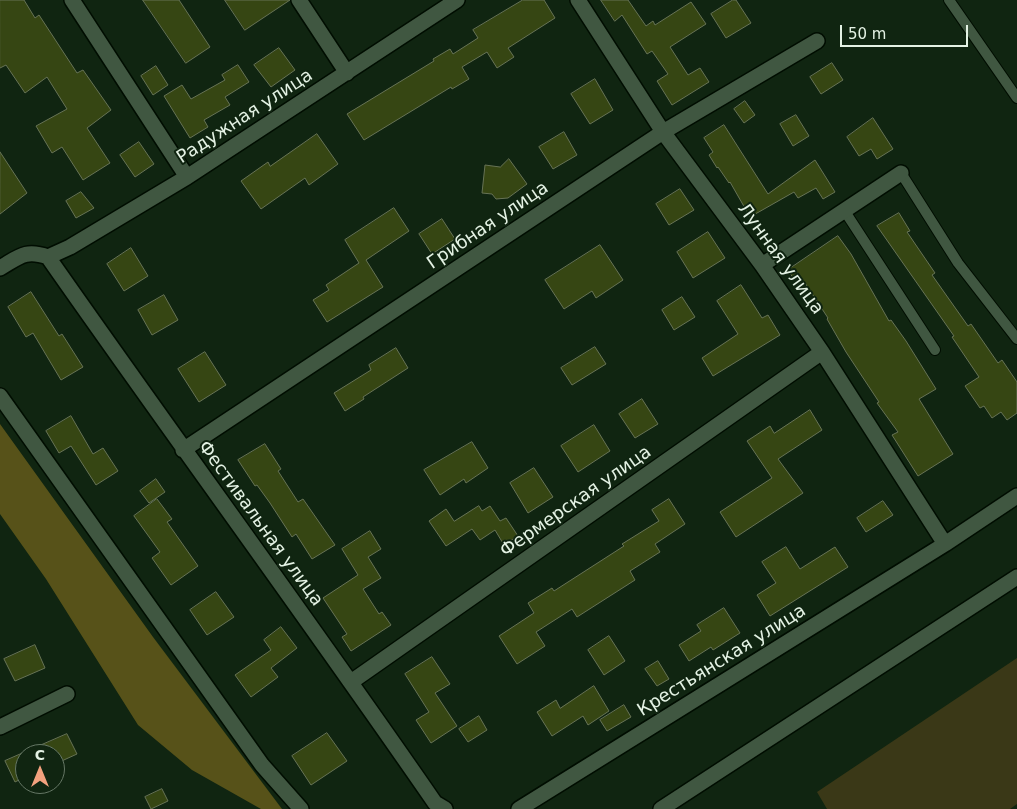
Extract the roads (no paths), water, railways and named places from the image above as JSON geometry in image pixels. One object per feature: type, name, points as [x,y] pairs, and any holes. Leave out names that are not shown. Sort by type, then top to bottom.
[{"type":"street","points":[[72,0],[187,177]]},
{"type":"street","points":[[299,0],[347,73]]},
{"type":"street","name":"Радужная улица","points":[[48,257],[70,247],[187,177],[456,0]]},
{"type":"street","name":"Лунная улица","points":[[578,0],[663,132],[762,264],[822,352],[945,544]]},
{"type":"street","name":"Грибная улица","points":[[183,450],[663,132],[818,41]]},
{"type":"street","points":[[762,264],[901,173]]},
{"type":"street","points":[[0,268],[24,254],[36,253],[48,257]]},
{"type":"street","name":"Фестивальная улица","points":[[48,257],[183,450],[351,682],[435,804],[445,809]]},
{"type":"street","name":"Фермерская улица","points":[[351,682],[822,352]]},
{"type":"street","points":[[0,396],[262,765],[301,809]]},
{"type":"street","name":"Крестьянская улица","points":[[519,809],[945,544],[1017,496]]},
{"type":"street","points":[[661,809],[1017,577]]},
{"type":"street","points":[[0,727],[68,694]]},
{"type":"lane","points":[[949,0],[1017,98]]},
{"type":"lane","points":[[901,173],[958,263],[1017,339]]},
{"type":"lane","points":[[844,210],[935,350]]}]
